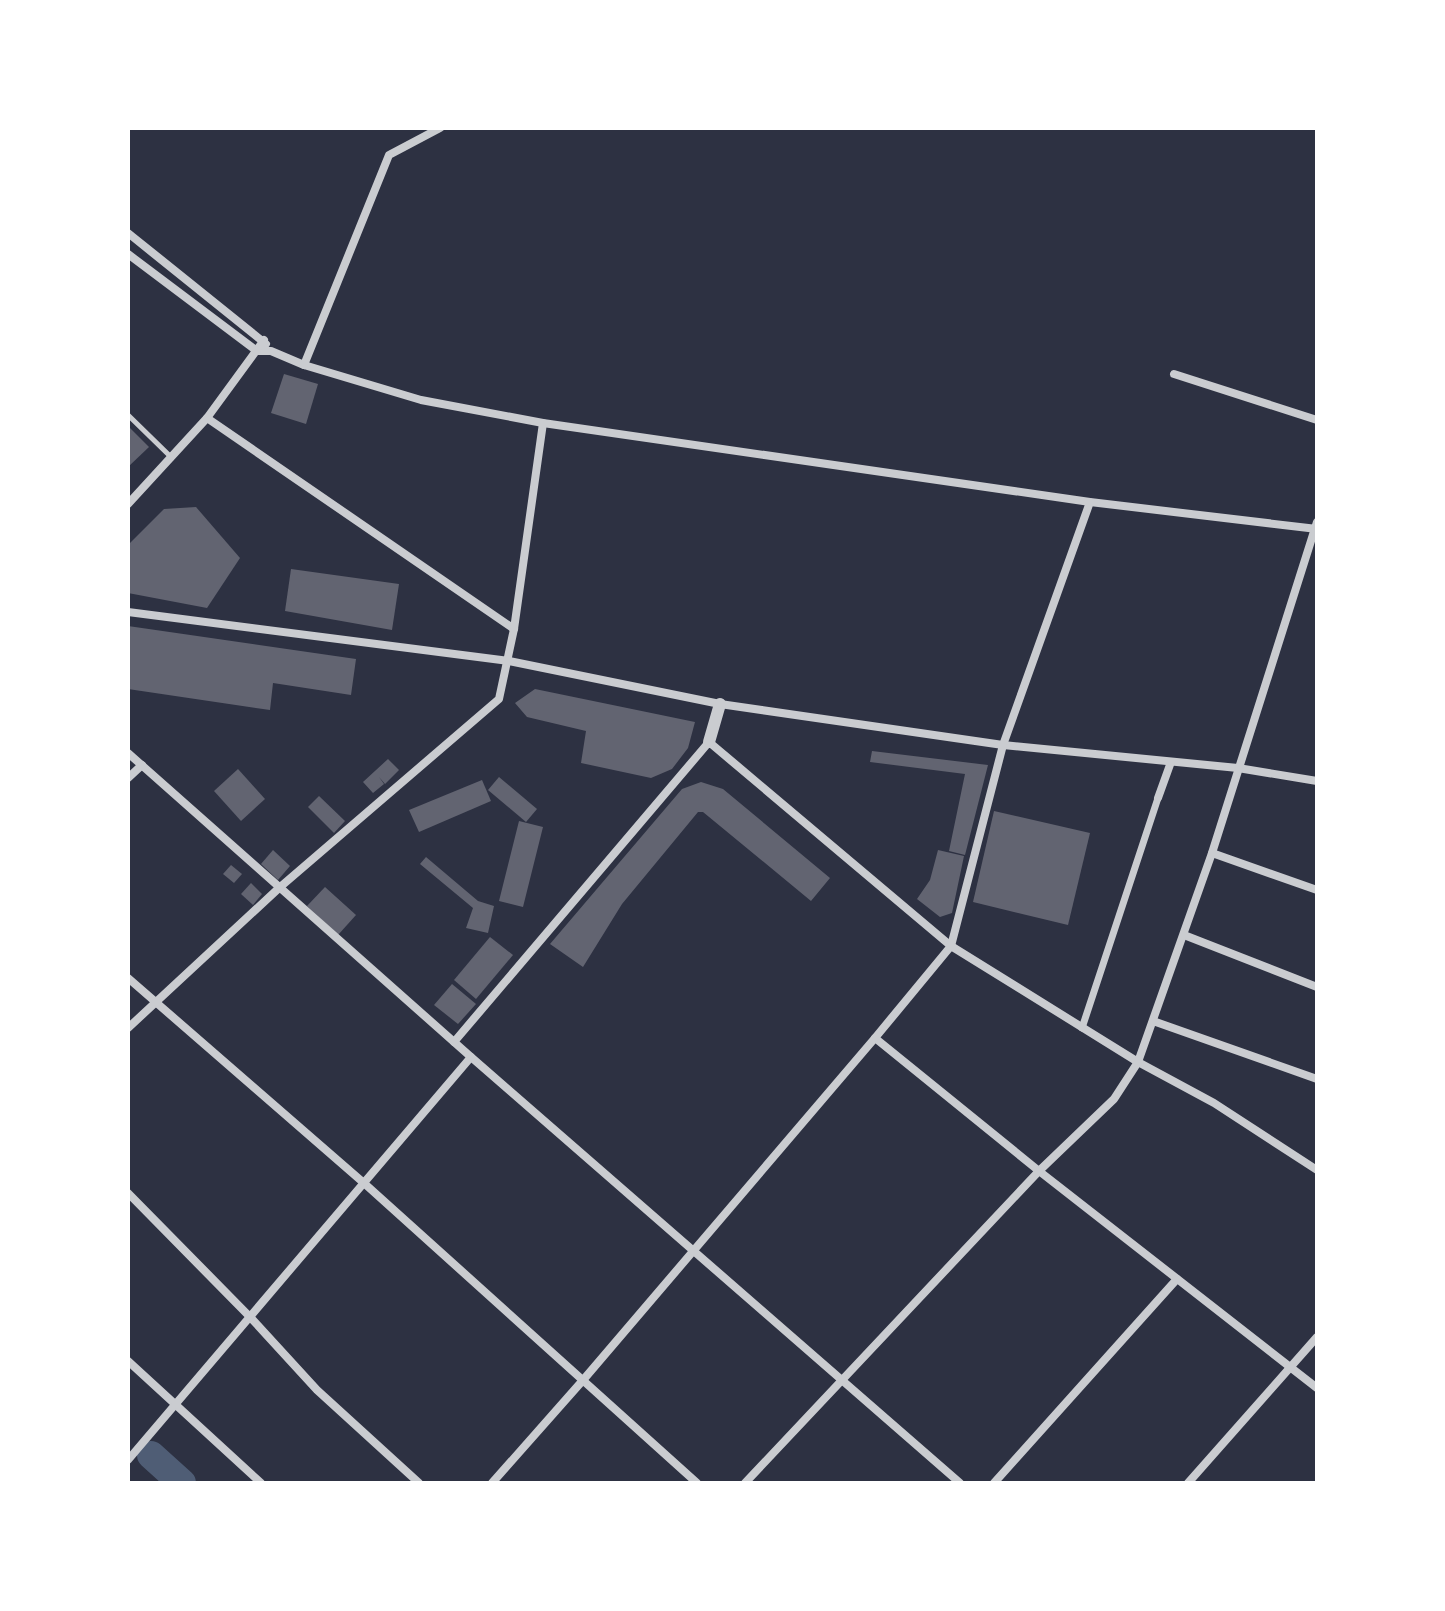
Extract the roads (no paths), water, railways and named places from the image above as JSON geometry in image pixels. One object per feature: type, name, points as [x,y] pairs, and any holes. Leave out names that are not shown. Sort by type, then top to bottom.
[{"type":"street","points":[[304,365],[389,155],[440,128]]},
{"type":"street","points":[[128,233],[264,340],[271,351]]},
{"type":"street","points":[[128,254],[257,351],[271,351],[304,365],[421,400],[543,423],[1090,502],[1316,526],[1212,853],[1138,1062],[1114,1099],[1039,1171],[745,1483]]},
{"type":"street","points":[[128,504],[207,418],[264,340]]},
{"type":"street","points":[[1174,374],[1317,420]]},
{"type":"street","points":[[207,418],[514,629]]},
{"type":"street","points":[[128,1028],[279,888],[499,699],[509,661],[543,423]]},
{"type":"street","points":[[492,1483],[951,946],[1003,745],[1090,502]]},
{"type":"street","points":[[128,612],[509,661],[720,704],[1003,745],[1238,768],[1317,781]]},
{"type":"street","points":[[454,1042],[709,742],[720,704]]},
{"type":"street","points":[[709,742],[951,946],[1138,1062],[1214,1103],[1317,1170]]},
{"type":"street","points":[[128,753],[960,1483]]},
{"type":"street","points":[[1082,1028],[1171,762]]},
{"type":"street","points":[[128,778],[142,765]]},
{"type":"street","points":[[1212,853],[1317,890]]},
{"type":"street","points":[[1184,935],[1317,987]]},
{"type":"street","points":[[128,978],[365,1184],[697,1483]]},
{"type":"street","points":[[1153,1021],[1317,1079]]},
{"type":"street","points":[[875,1038],[1039,1171],[1317,1388]]},
{"type":"street","points":[[128,1460],[471,1057]]},
{"type":"street","points":[[128,1193],[317,1390],[419,1483]]},
{"type":"street","points":[[994,1483],[1177,1279]]},
{"type":"street","points":[[1188,1483],[1317,1337]]},
{"type":"street","points":[[128,1361],[261,1483]]},
{"type":"lane","points":[[128,415],[172,458]]},
{"type":"waterway","points":[[151,1455],[182,1483]]}]
